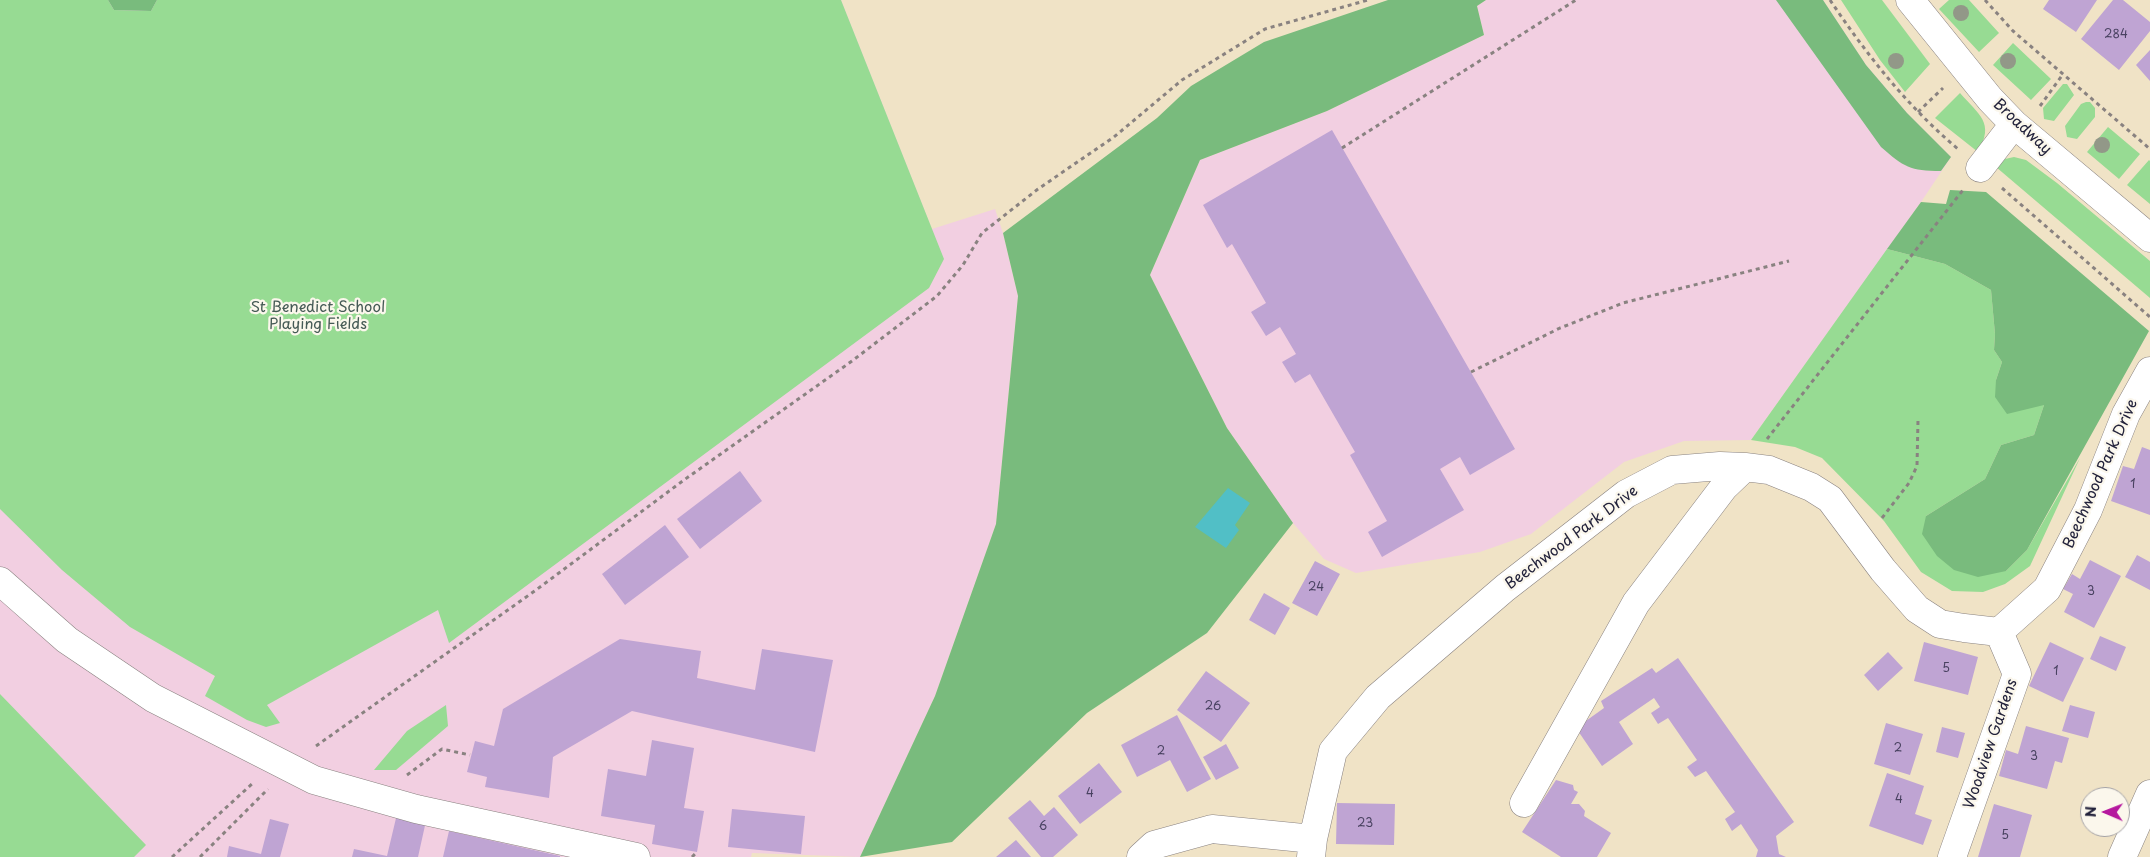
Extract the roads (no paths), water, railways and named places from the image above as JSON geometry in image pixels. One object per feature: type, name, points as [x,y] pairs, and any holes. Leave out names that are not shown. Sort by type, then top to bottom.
[{"type":"street","name":"Broadway","points":[[1910,0],[1990,99],[2014,124],[2150,238]]},
{"type":"street","points":[[1980,168],[2014,124]]},
{"type":"street","name":"Beechwood Park Drive","points":[[1312,848],[1333,751],[1378,697],[1505,588],[1626,494],[1641,485],[1672,470],[1720,466],[1769,470],[1811,487],[1830,499],[1883,570],[1917,609],[1940,624],[1999,632],[2046,589],[2088,510],[2126,414],[2150,371]]},
{"type":"street","points":[[1524,803],[1636,603],[1724,487],[1745,467]]},
{"type":"street","points":[[0,581],[67,640],[152,698],[314,780],[416,809],[636,857]]},
{"type":"street","name":"Woodview Gardens","points":[[1952,857],[2017,674],[1999,632]]},
{"type":"street","points":[[2122,857],[2150,794]]},
{"type":"street","points":[[1141,857],[1154,845],[1212,829],[1312,848]]},
{"type":"water","points":[[1228,488],[1250,503],[1235,525],[1239,530],[1226,548],[1195,527]]},
{"type":"park label","name":"St Benedict School Playing Fields","points":[[318,316]]}]
